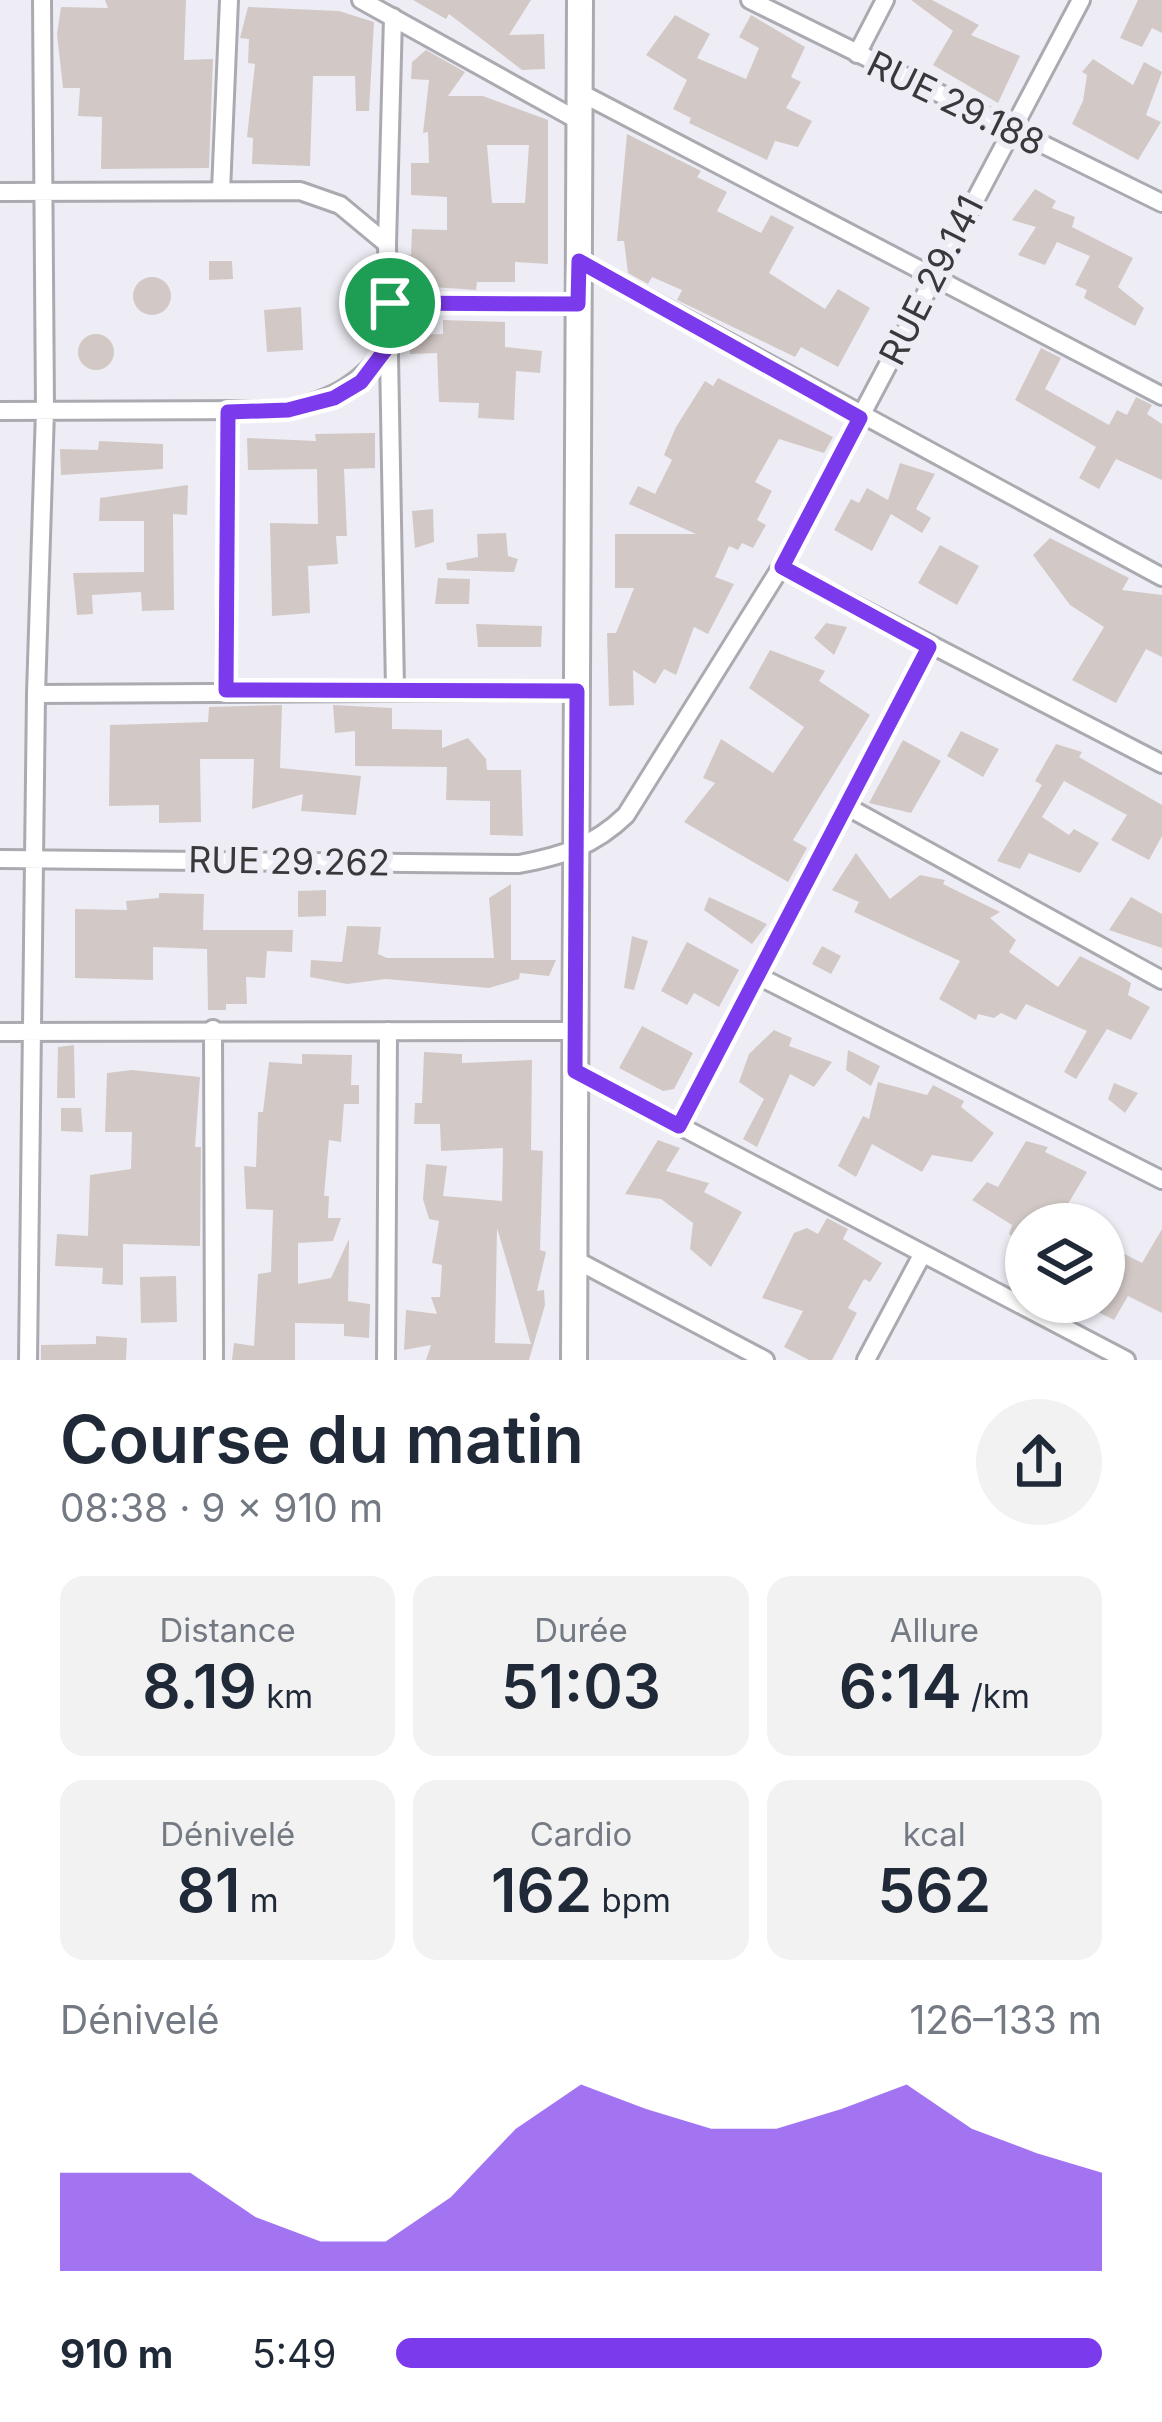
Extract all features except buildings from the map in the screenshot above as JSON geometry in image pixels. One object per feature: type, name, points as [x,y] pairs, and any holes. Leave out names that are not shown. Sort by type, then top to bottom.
[{"type":"street","points":[[28,1360],[35,1032],[33,858],[45,412],[42,0]]},
{"type":"street","points":[[220,191],[230,0]]},
{"type":"street","points":[[361,0],[579,121]]},
{"type":"street","points":[[574,1360],[580,0]]},
{"type":"street","name":"RUE 29.188","points":[[750,0],[1161,202]]},
{"type":"street","points":[[857,54],[885,0]]},
{"type":"street","name":"RUE 29.141","points":[[576,850],[626,815],[782,567],[1081,0]]},
{"type":"street","points":[[393,17],[387,244],[395,688]]},
{"type":"street","points":[[579,92],[1162,396]]},
{"type":"street","points":[[0,192],[300,191],[340,205],[387,244]]},
{"type":"street","points":[[579,261],[860,418],[1162,577]]},
{"type":"street","points":[[390,303],[578,304]]},
{"type":"street","points":[[0,411],[288,410],[334,398],[361,382],[389,345]]},
{"type":"street","points":[[226,690],[228,412]]},
{"type":"street","points":[[782,567],[1162,764]]},
{"type":"street","points":[[679,1126],[929,647]]},
{"type":"street","points":[[36,694],[395,688],[577,691]]},
{"type":"street","points":[[846,806],[1162,980]]},
{"type":"street","name":"RUE 29.262","points":[[0,859],[519,863],[576,850]]},
{"type":"street","points":[[758,976],[1162,1180]]},
{"type":"street","points":[[213,1029],[214,1360]]},
{"type":"street","points":[[386,1360],[388,1030]]},
{"type":"street","points":[[0,1032],[576,1031]]},
{"type":"street","points":[[575,1071],[1126,1360]]},
{"type":"street","points":[[866,1360],[922,1255]]},
{"type":"street","points":[[574,1259],[765,1360]]},
{"type":"route","points":[[579,261],[860,418],[782,567],[929,647],[679,1126],[575,1071],[577,691],[226,690],[228,412],[288,410],[334,398],[361,382],[389,345],[390,303],[578,304],[579,261]]}]
